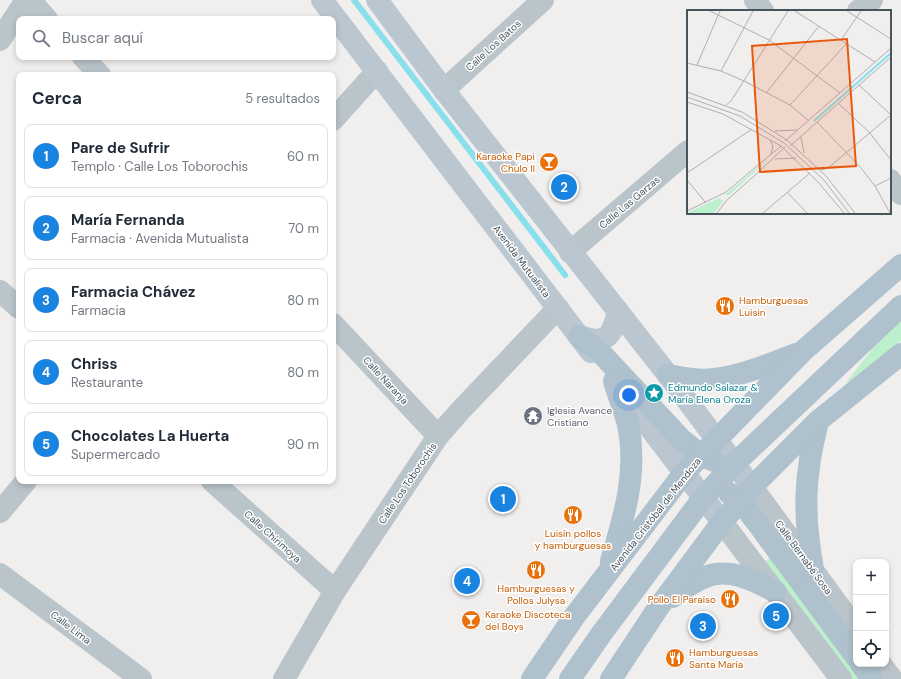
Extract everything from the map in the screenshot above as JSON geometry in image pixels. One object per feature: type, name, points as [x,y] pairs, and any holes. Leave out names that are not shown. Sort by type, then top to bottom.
[{"type":"main road","name":"Avenida Mutualista","points":[[322,0],[334,16]]},
{"type":"main road","points":[[377,0],[444,90],[668,375],[734,464],[746,494],[853,653]]},
{"type":"main road","name":"Avenida Mutualista","points":[[336,18],[614,381],[682,481],[709,492],[722,522]]},
{"type":"main road","name":"Avenida Cristóbal de Mendoza","points":[[532,679],[574,617],[701,455],[803,351],[901,265]]},
{"type":"main road","points":[[570,679],[606,627],[709,492],[734,464],[901,306]]},
{"type":"main road","points":[[579,336],[598,340],[605,339],[611,333],[615,325],[618,311]]},
{"type":"main road","points":[[579,336],[600,352],[682,440],[709,460],[734,464],[758,460],[796,443]]},
{"type":"main road","points":[[668,375],[693,380],[715,380],[737,375],[778,362],[803,351]]},
{"type":"main road","points":[[611,679],[658,608],[722,522],[746,494],[818,421],[901,354]]},
{"type":"main road","points":[[606,576],[624,515],[632,457],[628,425],[614,381]]},
{"type":"main road","points":[[813,569],[805,511],[806,481],[818,421]]},
{"type":"main road","points":[[709,492],[726,491],[746,494]]},
{"type":"main road","points":[[658,608],[688,586],[706,576],[723,574],[734,575],[776,592]]},
{"type":"main road","points":[[863,667],[872,679]]},
{"type":"street","points":[[0,40],[26,0]]},
{"type":"street","points":[[30,0],[44,16]]},
{"type":"street","name":"Calle Los Batos","points":[[444,90],[543,0]]},
{"type":"street","points":[[755,0],[762,10]]},
{"type":"street","points":[[859,10],[872,0]]},
{"type":"street","points":[[86,60],[97,72]]},
{"type":"street","points":[[336,117],[377,71]]},
{"type":"street","name":"Calle Las Garzas","points":[[570,252],[687,153]]},
{"type":"street","points":[[891,181],[901,194]]},
{"type":"street","points":[[0,291],[16,305]]},
{"type":"street","name":"Calle Los Toborochis","points":[[284,679],[335,591],[438,436],[558,308]]},
{"type":"street","name":"Calle Naranja","points":[[336,327],[438,436]]},
{"type":"street","points":[[0,512],[23,484]]},
{"type":"street","name":"Calle Chirimoya","points":[[215,484],[335,591]]},
{"type":"street","name":"Calle Bernabé Sosa","points":[[746,494],[813,569],[853,625]]},
{"type":"street","points":[[722,522],[841,679]]},
{"type":"street","name":"Calle Lima","points":[[0,574],[141,679]]},
{"type":"street","points":[[883,667],[892,679]]},
{"type":"green space","points":[[901,317],[901,341],[868,369],[845,384],[892,324]]},
{"type":"green space","points":[[774,555],[853,663],[853,667],[856,667],[865,679],[852,679],[765,561]]},
{"type":"waterway","points":[[354,0],[565,275]]},
{"type":"place","name":"Karaoke Papi Chulo II","points":[[549,162]]},
{"type":"place","name":"María Fernanda","points":[[564,187]]},
{"type":"place","name":"Hamburguesas Luisin","points":[[725,306]]},
{"type":"place","name":"Edmundo Salazar & María Elena Oroza","points":[[654,393]]},
{"type":"place","name":"Iglesia Avance Cristiano","points":[[533,416]]},
{"type":"place","name":"Pare de Sufrir","points":[[503,499]]},
{"type":"place","name":"Luisín pollos y hamburguesas","points":[[573,515]]},
{"type":"place","name":"Hamburguesas y Pollos Julysa","points":[[536,570]]},
{"type":"place","name":"Chriss","points":[[467,581]]},
{"type":"place","name":"Pollo El Paraíso","points":[[730,599]]},
{"type":"place","name":"Chocolates La Huerta","points":[[776,616]]},
{"type":"place","name":"Karaoke Discoteca del Boys","points":[[471,620]]},
{"type":"place","name":"Farmacia Chávez","points":[[703,626]]},
{"type":"place","name":"Hamburguesas Santa María","points":[[675,658]]}]
